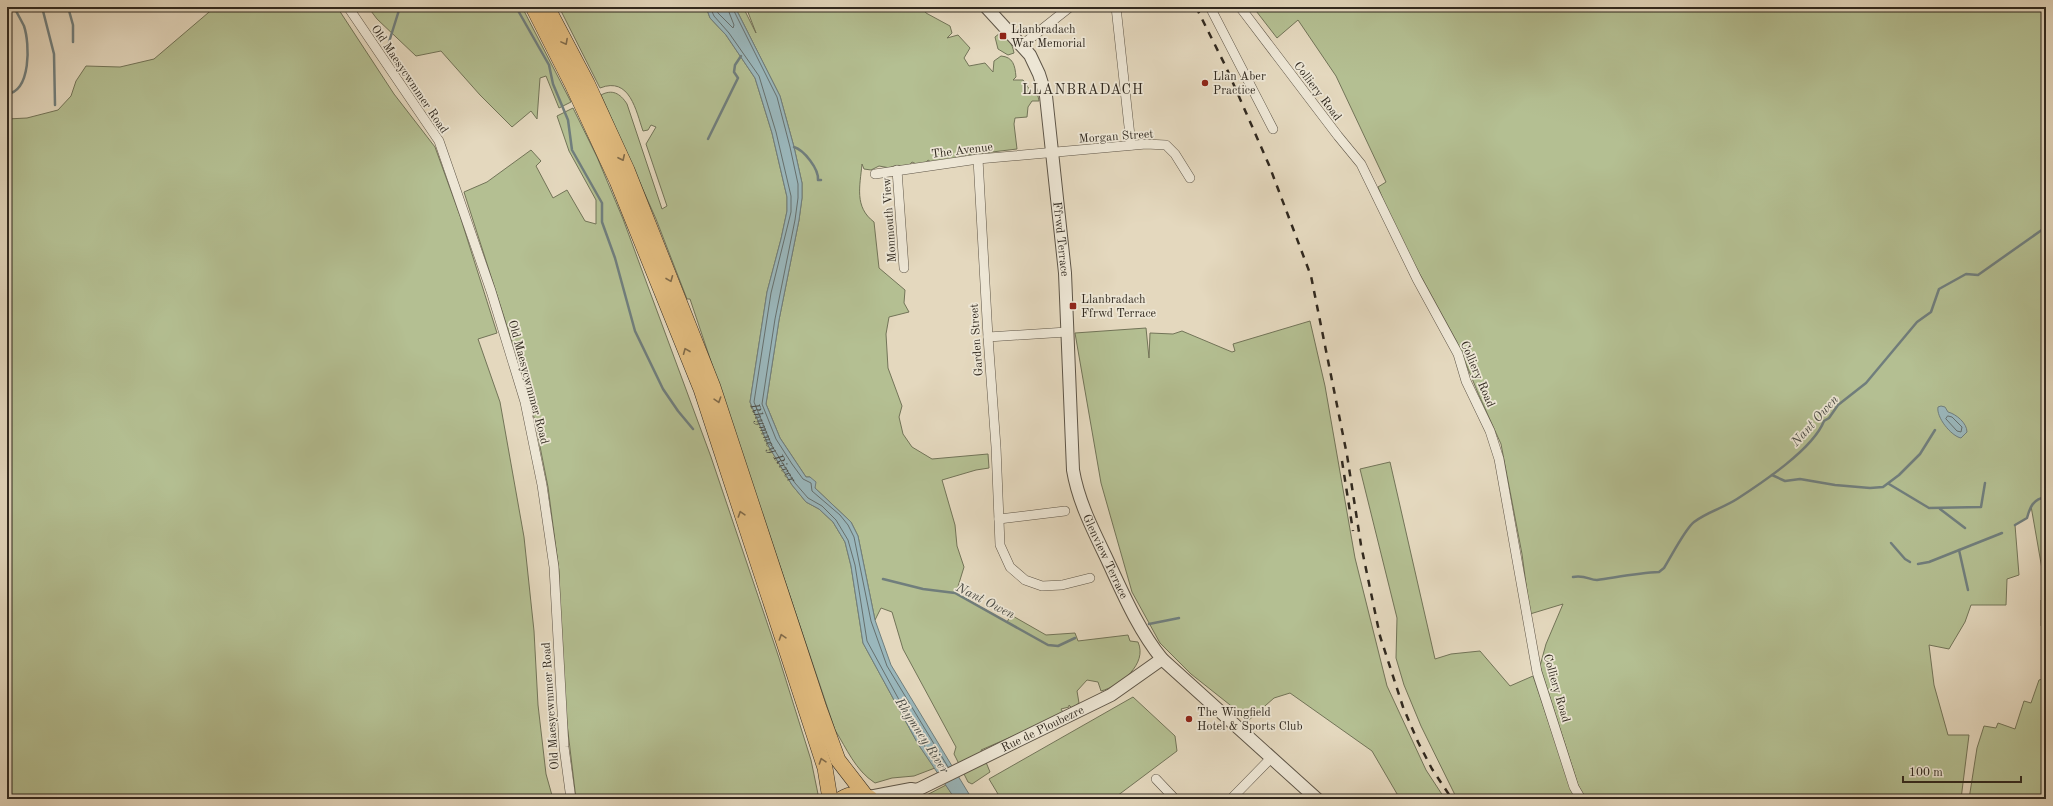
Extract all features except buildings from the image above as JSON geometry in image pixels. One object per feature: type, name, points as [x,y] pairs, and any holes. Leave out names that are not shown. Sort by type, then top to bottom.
[{"type":"main road","points":[[533,7],[572,84],[617,181],[701,389],[825,768],[830,799]]},
{"type":"main road","points":[[547,7],[586,83],[627,170],[713,387],[816,701],[838,760],[869,797]]},
{"type":"main road","points":[[841,799],[850,795],[869,797]]},
{"type":"street","name":"Old Maesycwmmer Road","points":[[348,7],[439,141],[491,291],[525,402],[542,485],[554,567],[564,747],[571,799]]},
{"type":"street","name":"Ffrwd Terrace","points":[[986,7],[1022,45],[1035,63],[1044,89],[1049,116],[1065,273],[1067,329]]},
{"type":"street","points":[[1022,45],[1070,7]]},
{"type":"street","points":[[1116,7],[1131,145]]},
{"type":"street","points":[[1210,7],[1272,129]]},
{"type":"street","name":"Colliery Road","points":[[1240,7],[1361,164],[1417,279],[1458,354],[1466,381],[1490,431],[1499,459],[1537,672],[1574,787],[1581,799]]},
{"type":"street","name":"Morgan Street","points":[[1052,153],[1090,151],[1131,145],[1166,145],[1175,154],[1190,178]]},
{"type":"street","name":"The Avenue","points":[[875,174],[978,160],[1052,153]]},
{"type":"street","name":"Garden Street","points":[[978,160],[1000,545],[1010,567],[1025,580],[1042,586],[1062,585],[1090,578]]},
{"type":"street","name":"Monmouth View","points":[[897,170],[904,268]]},
{"type":"street","points":[[988,337],[1067,329]]},
{"type":"street","name":"Glenview Terrace","points":[[1067,329],[1071,449],[1075,483],[1090,523],[1133,615],[1150,643],[1162,659],[1317,799]]},
{"type":"street","points":[[999,519],[1065,511]]},
{"type":"street","name":"Rue de Ploubezre","points":[[869,797],[912,789],[914,795],[937,781],[984,757],[1111,695],[1162,659]]},
{"type":"street","points":[[1231,799],[1272,757]]},
{"type":"street","points":[[1156,779],[1175,799]]},
{"type":"green space","points":[[215,7],[337,7],[394,94],[435,147],[460,216],[497,333],[478,339],[500,402],[524,537],[534,631],[538,705],[546,774],[553,799],[7,799],[7,119],[27,118],[58,110],[71,96],[76,81],[86,66],[120,67],[154,59]]},
{"type":"green space","points":[[368,7],[522,7],[571,102],[559,108],[546,76],[540,78],[537,119],[531,111],[512,127],[480,95],[441,51],[416,56],[377,19]]},
{"type":"green space","points":[[559,7],[706,7],[710,18],[726,35],[755,78],[772,133],[787,197],[787,211],[767,292],[750,402],[769,447],[792,485],[806,502],[819,509],[833,522],[845,542],[851,566],[863,643],[918,744],[935,768],[914,776],[892,778],[875,783],[857,766],[835,730],[690,299],[687,299],[656,219],[601,95],[609,92],[616,93],[622,97],[627,104],[662,209],[667,206],[646,144],[656,127],[651,125],[648,130],[643,131],[634,105],[625,91],[618,87],[610,86],[600,88]]},
{"type":"green space","points":[[735,7],[743,7],[756,33],[746,7],[922,7],[926,13],[950,26],[952,33],[947,38],[958,35],[970,48],[964,58],[969,66],[985,63],[993,72],[994,61],[1001,56],[1008,58],[1013,62],[1015,69],[1016,77],[1013,80],[1023,80],[1032,93],[1038,96],[1039,101],[1032,101],[1028,107],[1027,117],[1015,118],[1014,124],[1017,149],[959,156],[955,155],[956,160],[936,165],[928,160],[923,167],[912,162],[907,168],[898,165],[890,168],[879,166],[871,170],[864,169],[862,164],[860,180],[860,196],[863,210],[874,222],[879,268],[905,290],[904,303],[909,312],[889,317],[886,334],[888,368],[902,406],[899,417],[903,434],[912,447],[932,459],[988,454],[989,468],[976,470],[942,480],[955,525],[957,546],[964,567],[956,593],[1007,622],[1011,615],[1046,635],[1075,633],[1078,641],[1128,635],[1130,641],[1138,642],[1140,650],[1136,666],[1124,679],[1101,691],[1098,682],[1087,680],[1077,691],[1079,703],[1072,708],[1069,705],[1069,707],[1061,709],[1064,714],[981,750],[990,772],[972,784],[968,782],[954,754],[956,747],[903,649],[892,612],[881,608],[875,620],[858,536],[851,522],[815,488],[810,477],[806,477],[780,438],[766,404],[779,320],[799,220],[802,198],[802,183],[780,96]]},
{"type":"green space","points":[[1253,7],[2046,7],[2046,592],[2031,506],[2027,518],[2015,525],[2019,575],[2007,579],[2006,605],[1971,605],[1965,622],[1949,649],[1929,645],[1934,685],[1948,735],[1969,735],[1961,799],[1586,799],[1578,785],[1540,666],[1546,644],[1563,604],[1530,614],[1522,554],[1501,444],[1457,342],[1394,227],[1378,187],[1386,182],[1336,76],[1298,20],[1277,38]]},
{"type":"green space","points":[[1000,33],[1010,42],[1014,53],[1008,55],[998,49],[995,37]]},
{"type":"green space","points":[[573,108],[597,157],[623,219],[711,457],[779,658],[811,760],[819,799],[576,799],[566,715],[559,596],[559,571],[548,487],[535,421],[521,370],[464,192],[487,182],[531,150],[541,161],[536,166],[553,198],[567,190],[585,221],[596,224],[596,200],[569,151],[557,116]]},
{"type":"green space","points":[[1310,321],[1325,386],[1355,558],[1387,686],[1426,770],[1445,799],[1400,799],[1372,751],[1290,693],[1274,698],[1249,720],[1191,674],[1160,643],[1132,592],[1101,483],[1075,333],[1146,328],[1149,358],[1150,333],[1173,334],[1182,331],[1232,352],[1235,351],[1233,344]]},
{"type":"green space","points":[[1390,462],[1435,659],[1451,654],[1480,651],[1510,686],[1533,676],[1554,738],[1578,799],[1457,799],[1421,726],[1404,685],[1396,658],[1397,618],[1360,469]]},
{"type":"green space","points":[[2046,597],[2046,627],[2041,626],[2041,600]]},
{"type":"green space","points":[[2046,678],[2046,799],[1969,799],[1977,748],[1984,726],[1996,728],[1998,723],[2015,729],[2024,701],[2031,703],[2039,680]]},
{"type":"green space","points":[[1133,697],[1175,736],[1177,751],[1113,799],[1001,799],[989,779]]},
{"type":"green space","points":[[946,785],[955,799],[920,799],[921,798]]},
{"type":"water","name":"Rhymney River","points":[[706,7],[735,7],[780,96],[802,183],[802,198],[799,220],[779,320],[766,404],[780,438],[806,477],[810,477],[816,482],[815,488],[851,522],[858,536],[875,620],[891,665],[972,799],[955,799],[918,744],[863,643],[851,566],[845,542],[833,522],[819,509],[806,502],[792,485],[769,447],[750,402],[767,292],[787,211],[787,197],[772,133],[755,78],[726,35],[710,18]]},
{"type":"water","points":[[1938,407],[1945,407],[1948,412],[1958,417],[1965,425],[1967,432],[1961,438],[1953,434],[1945,426],[1939,416],[1938,411]]},
{"type":"waterway","points":[[7,94],[15,91],[21,85],[25,76],[28,55],[24,26],[14,7]]},
{"type":"waterway","points":[[42,7],[54,54],[55,105]]},
{"type":"waterway","points":[[68,7],[73,25],[73,42]]},
{"type":"waterway","points":[[389,42],[400,7]]},
{"type":"waterway","points":[[516,7],[549,65],[553,84],[568,120],[572,150],[602,203],[602,222],[615,258],[635,331],[663,389],[693,429]]},
{"type":"waterway","points":[[7,46],[7,53]]},
{"type":"waterway","points":[[708,139],[738,78],[734,72],[735,65],[741,56]]},
{"type":"waterway","points":[[794,147],[810,160],[816,171],[818,180],[821,180]]},
{"type":"waterway","name":"Nant Owen","points":[[1573,577],[1597,580],[1659,572],[1664,568],[1682,537],[1694,522],[1704,515],[1732,502],[1760,484],[1798,454],[1809,443],[1818,432],[1824,421],[1829,418],[1838,405],[1866,383],[1917,322],[1931,312],[1939,289],[1966,274],[1978,275],[2046,227]]},
{"type":"waterway","points":[[1772,475],[1785,481],[1800,479],[1835,485],[1870,488],[1883,487],[1899,475],[1920,454],[1935,430]]},
{"type":"waterway","points":[[1889,484],[1929,508],[1981,507],[1985,483]]},
{"type":"waterway","points":[[2015,525],[2027,518],[2031,507],[2035,502],[2046,497]]},
{"type":"waterway","points":[[1940,509],[1965,528]]},
{"type":"waterway","points":[[1918,564],[1929,562],[2002,533]]},
{"type":"waterway","points":[[1891,543],[1905,559],[1910,562]]},
{"type":"waterway","points":[[1959,550],[1968,590]]},
{"type":"waterway","name":"Nant Owen","points":[[883,579],[923,589],[955,593],[1048,645],[1058,646],[1075,638]]},
{"type":"waterway","name":"Nant Owen","points":[[1149,624],[1179,618]]},
{"type":"railway","points":[[1196,7],[1226,67],[1269,165],[1311,276],[1347,455],[1361,545],[1380,636],[1403,707],[1418,742],[1432,769],[1452,799]]},
{"type":"railway","points":[[1342,461],[1353,531]]},
{"type":"place","name":"Llanbradach War Memorial","points":[[1003,36]]},
{"type":"place","name":"Llan Aber Practice","points":[[1205,83]]},
{"type":"place","name":"Llanbradach Ffrwd Terrace","points":[[1073,306]]},
{"type":"place","name":"The Wingfield Hotel & Sports Club","points":[[1189,719]]},
{"type":"district","name":"LLANBRADACH","points":[[1083,89]]}]
